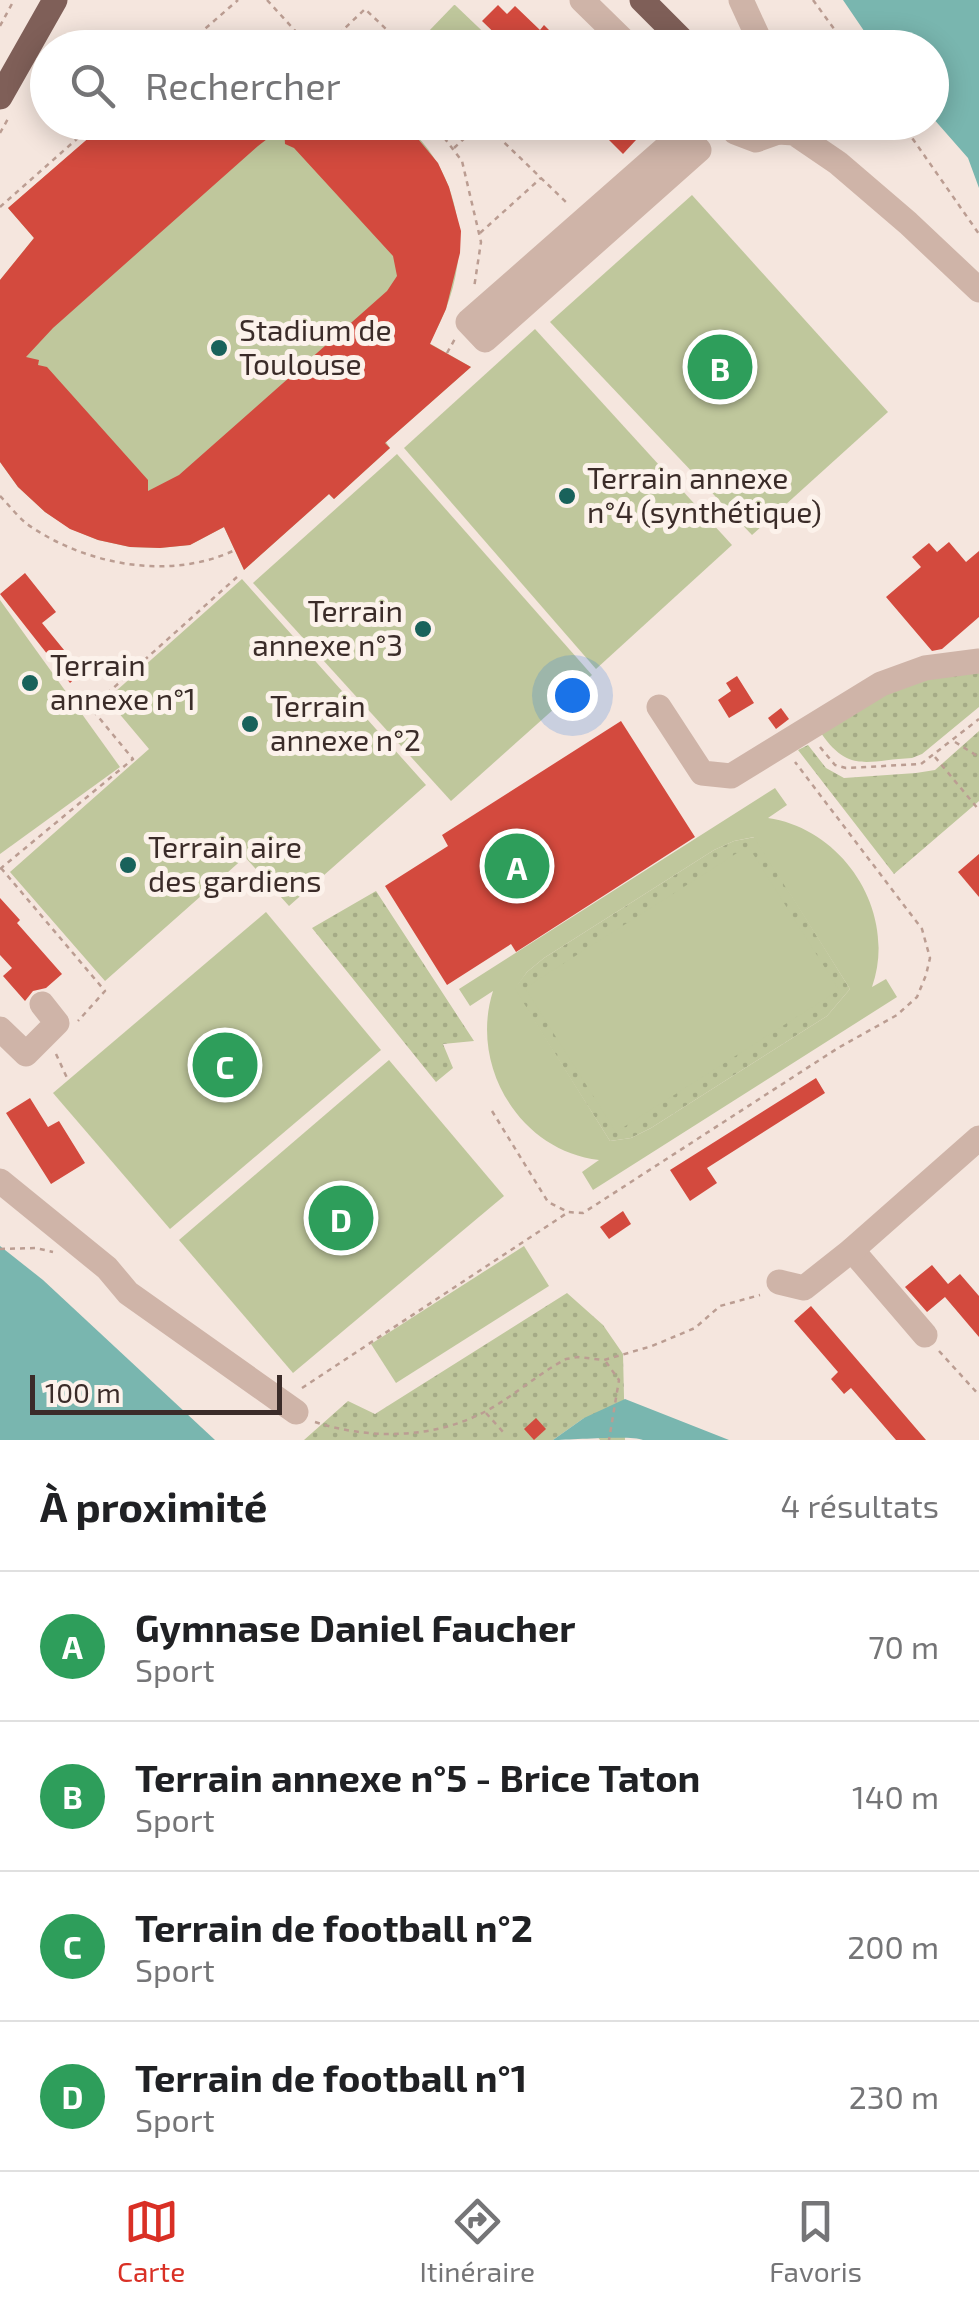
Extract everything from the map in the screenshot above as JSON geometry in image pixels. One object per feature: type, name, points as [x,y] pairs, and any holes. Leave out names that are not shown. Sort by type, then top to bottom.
[{"type":"main road","points":[[38,30],[55,0]]},
{"type":"main road","points":[[642,0],[673,30]]},
{"type":"main road","points":[[0,97],[30,44]]},
{"type":"street","points":[[582,0],[613,30]]},
{"type":"street","points":[[741,0],[755,30]]},
{"type":"street","points":[[673,140],[468,322],[485,340],[699,150],[693,140]]},
{"type":"street","points":[[804,140],[838,163],[908,223],[979,290]]},
{"type":"street","points":[[820,140],[838,163]]},
{"type":"street","points":[[659,707],[702,773],[731,776],[881,684],[924,668],[979,661]]},
{"type":"street","points":[[0,1029],[26,1054],[57,1022],[42,1004]]},
{"type":"street","points":[[779,1282],[804,1288],[979,1138]]},
{"type":"street","points":[[0,1181],[107,1268],[128,1293],[299,1400]]},
{"type":"street","points":[[852,1250],[925,1334]]},
{"type":"path","points":[[0,26],[14,0]]},
{"type":"path","points":[[204,30],[238,0]]},
{"type":"path","points":[[267,0],[294,30]]},
{"type":"path","points":[[813,0],[835,30]]},
{"type":"path","points":[[343,30],[366,9],[388,30]]},
{"type":"path","points":[[0,207],[76,140]]},
{"type":"path","points":[[446,140],[462,161],[481,242],[474,291]]},
{"type":"path","points":[[453,150],[464,140]]},
{"type":"path","points":[[502,140],[584,220]]},
{"type":"path","points":[[914,140],[979,234]]},
{"type":"path","points":[[479,234],[541,178]]},
{"type":"path","points":[[447,353],[455,338]]},
{"type":"path","points":[[0,496],[26,523],[65,545],[123,564],[172,566],[214,560],[234,550]]},
{"type":"path","points":[[79,1020],[105,990],[0,868],[133,758],[91,708],[238,577]]},
{"type":"path","points":[[807,730],[829,760],[846,768],[922,764],[979,719]]},
{"type":"path","points":[[953,741],[979,757]]},
{"type":"path","points":[[492,1111],[548,1202],[568,1212],[583,1213],[838,1048],[897,1015],[916,997],[930,958],[922,929],[782,745]]},
{"type":"path","points":[[934,755],[979,810]]},
{"type":"path","points":[[54,1049],[68,1080]]},
{"type":"path","points":[[568,1212],[299,1400],[333,1428],[389,1435],[444,1427],[486,1412],[566,1360],[578,1356],[604,1360],[652,1346],[695,1328],[720,1306],[759,1295],[779,1282]]},
{"type":"path","points":[[0,1249],[36,1248],[67,1255],[82,1247]]},
{"type":"path","points":[[925,1334],[979,1395]]},
{"type":"path","points":[[604,1360],[619,1380],[609,1440]]},
{"type":"path","points":[[486,1412],[504,1433]]},
{"type":"green space","points":[[454,5],[481,30],[430,30]]},
{"type":"green space","name":"Stadium de Toulouse","points":[[87,140],[420,140],[442,172],[453,199],[458,227],[453,286],[429,343],[471,367],[386,442],[390,448],[334,499],[329,494],[244,570],[224,527],[190,545],[130,547],[98,540],[45,512],[18,487],[0,462],[0,280],[34,238],[8,208]]},
{"type":"green space","points":[[692,195],[888,412],[752,535],[550,322]]},
{"type":"green space","name":"Terrain annexe n°4 (synthétique)","points":[[535,329],[732,545],[596,669],[404,448]]},
{"type":"green space","name":"Terrain annexe n°3","points":[[397,454],[592,675],[451,801],[253,583]]},
{"type":"green space","name":"Terrain annexe n°2","points":[[242,579],[426,785],[289,906],[245,857],[105,981],[10,872],[149,749],[107,699]]},
{"type":"green space","name":"Terrain annexe n°1","points":[[0,600],[120,767],[0,854]]},
{"type":"green space","points":[[979,671],[979,707],[912,758],[860,762],[841,754],[821,733],[911,679]]},
{"type":"green space","points":[[979,731],[979,801],[894,874],[798,750],[808,745],[826,768],[844,778],[916,773],[935,770]]},
{"type":"green space","points":[[775,788],[787,805],[768,818],[795,825],[820,839],[858,879],[871,904],[877,931],[878,959],[872,987],[886,979],[897,997],[593,1190],[582,1172],[599,1160],[571,1153],[546,1140],[524,1122],[507,1100],[488,1048],[487,1019],[493,991],[470,1006],[459,989]],"holes":[[[754,837],[850,989],[827,1016],[651,1128],[631,1138],[610,1141],[515,989],[544,958],[714,850]]]},
{"type":"green space","points":[[755,837],[850,989],[827,1016],[651,1128],[631,1138],[610,1141],[514,989],[544,958],[714,850]]},
{"type":"green space","points":[[748,846],[839,990],[616,1132],[525,988]]},
{"type":"green space","points":[[376,891],[474,1041],[443,1044],[453,1068],[436,1082],[312,928]]},
{"type":"green space","points":[[266,912],[381,1050],[170,1229],[53,1093]]},
{"type":"green space","points":[[389,1060],[504,1196],[293,1373],[179,1240]]},
{"type":"green space","points":[[524,1246],[549,1286],[396,1383],[371,1344]]},
{"type":"green space","points":[[567,1293],[603,1325],[623,1354],[625,1440],[600,1440],[584,1418],[553,1440],[304,1440],[348,1401],[375,1414]]},
{"type":"water","points":[[843,0],[979,0],[979,188],[968,158],[949,136],[949,30],[863,30]]},
{"type":"water","points":[[0,1246],[43,1280],[215,1440],[0,1440]]},
{"type":"water","points":[[625,1399],[729,1440],[553,1440],[584,1418]]},
{"type":"building","points":[[498,5],[507,14],[515,6],[540,30],[491,30],[482,21]]},
{"type":"building","points":[[86,140],[266,140],[53,328],[26,357],[47,367],[148,480],[148,491],[179,475],[387,291],[397,276],[393,256],[285,140],[419,140],[438,163],[461,231],[460,253],[446,309],[430,344],[471,367],[385,443],[390,448],[334,499],[329,494],[244,570],[224,527],[190,545],[130,547],[98,540],[70,529],[45,512],[18,487],[0,462],[0,280],[34,238],[8,208]]},
{"type":"building","points":[[609,140],[636,140],[623,154]]},
{"type":"building","points":[[949,542],[966,562],[979,551],[979,617],[942,649],[932,651],[886,597],[921,567],[912,557],[929,543],[937,552]]},
{"type":"building","points":[[25,573],[56,612],[42,623],[82,672],[70,683],[0,594]]},
{"type":"building","points":[[737,676],[754,703],[729,718],[718,700],[731,691],[726,683]]},
{"type":"building","points":[[781,708],[789,719],[776,729],[768,718]]},
{"type":"building","points":[[621,721],[695,837],[516,952],[511,944],[447,985],[385,886],[448,846],[442,835]]},
{"type":"building","points":[[979,854],[979,897],[958,872]]},
{"type":"building","points":[[0,898],[62,974],[46,988],[33,991],[25,1001],[3,976],[12,968],[0,955]]},
{"type":"building","points":[[816,1078],[825,1093],[707,1168],[717,1183],[690,1201],[670,1170]]},
{"type":"building","points":[[30,1098],[48,1127],[59,1121],[85,1163],[51,1184],[6,1113]]},
{"type":"building","points":[[623,1211],[631,1224],[609,1239],[600,1227]]},
{"type":"building","points":[[932,1265],[948,1284],[960,1274],[979,1296],[979,1337],[945,1297],[927,1312],[905,1287]]},
{"type":"building","points":[[811,1306],[926,1440],[896,1440],[851,1388],[844,1394],[831,1379],[838,1372],[794,1321]]},
{"type":"building","points":[[536,1418],[546,1429],[534,1440],[524,1429]]},
{"type":"place","name":"Stadium de Toulouse","points":[[219,348]]},
{"type":"place","name":"Terrain annexe n°5 - Brice Taton","points":[[720,367]]},
{"type":"place","name":"Terrain annexe n°4 (synthétique)","points":[[567,496]]},
{"type":"place","name":"Terrain annexe n°3","points":[[423,629]]},
{"type":"place","name":"Terrain annexe n°1","points":[[30,683]]},
{"type":"place","name":"Terrain annexe n°2","points":[[250,724]]},
{"type":"place","name":"Terrain aire des gardiens","points":[[128,865]]},
{"type":"place","name":"Gymnase Daniel Faucher","points":[[517,866]]},
{"type":"place","name":"Terrain de football n°2","points":[[225,1065]]},
{"type":"place","name":"Terrain de football n°1","points":[[341,1218]]}]
